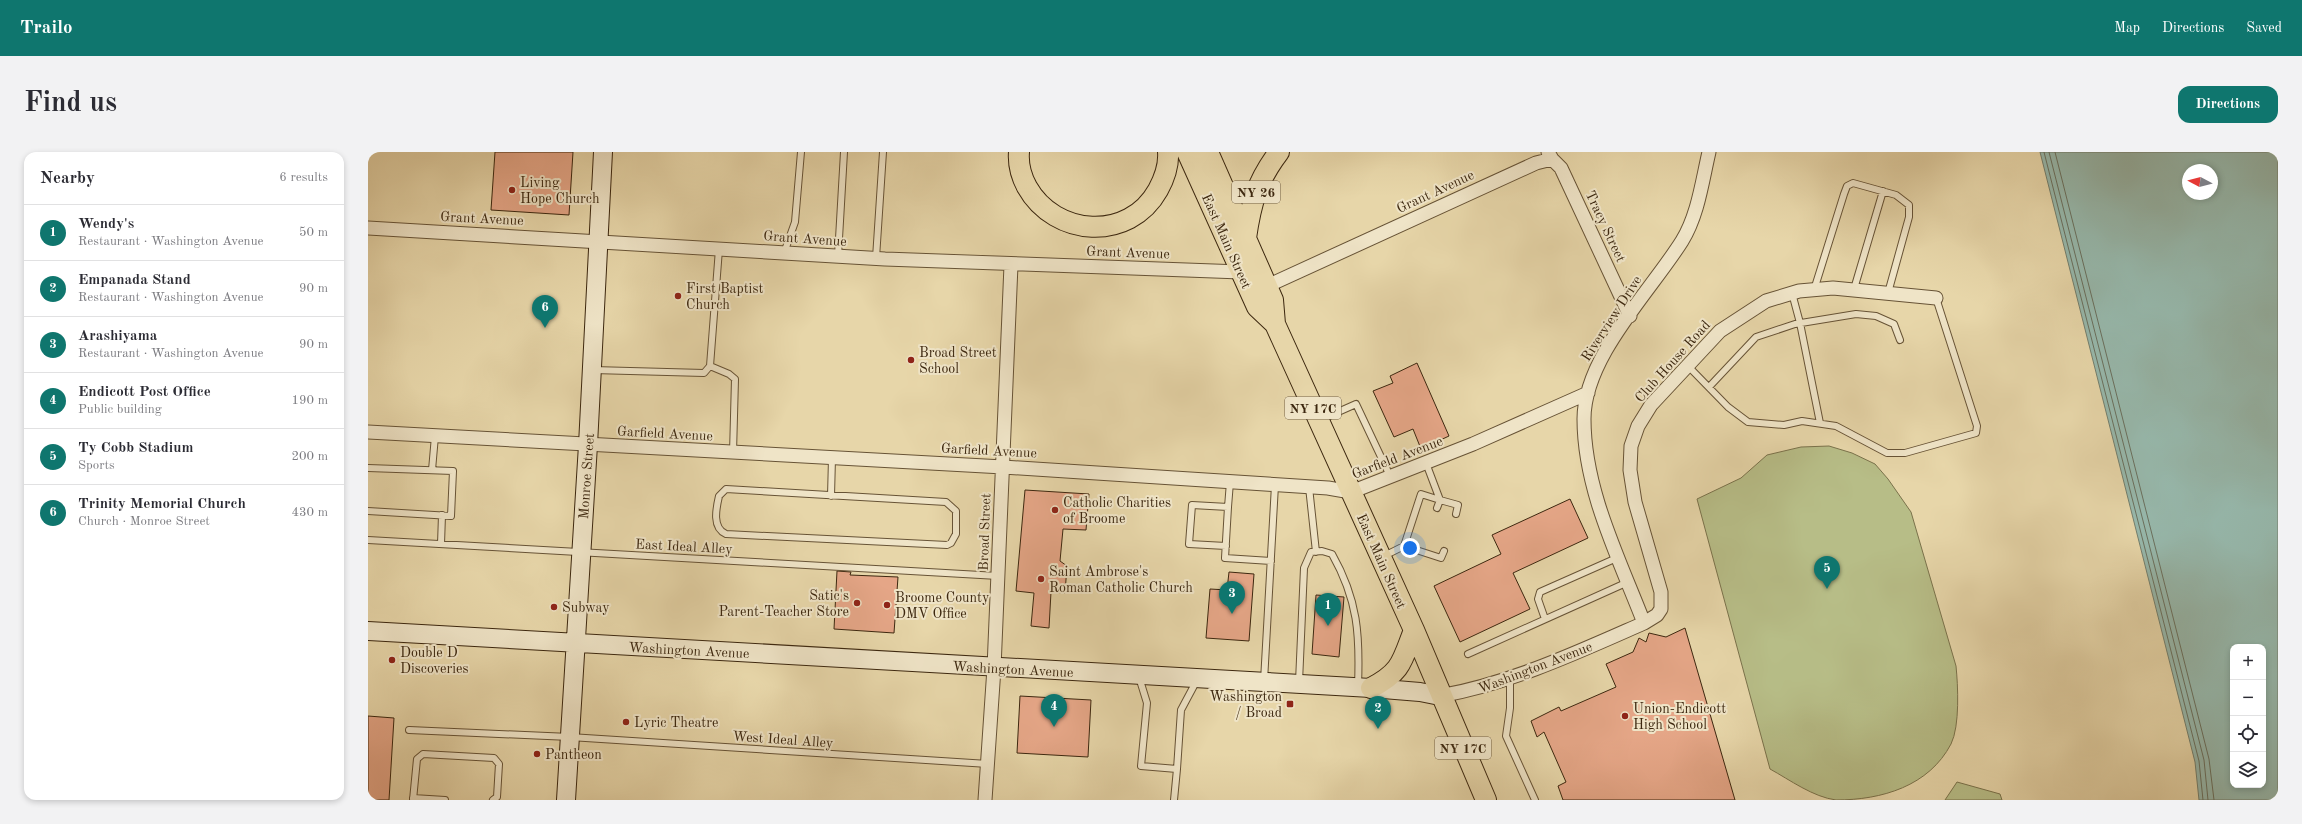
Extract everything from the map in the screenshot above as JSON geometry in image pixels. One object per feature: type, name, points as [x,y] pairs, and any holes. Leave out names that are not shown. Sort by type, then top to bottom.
[{"type":"main road","points":[[1019,152],[1019,169],[1025,184],[1033,197],[1045,210],[1070,224],[1102,228],[1128,220],[1143,210],[1153,198],[1166,169],[1168,152]]},
{"type":"main road","name":"East Main Street","points":[[1186,152],[1257,307],[1275,324]]},
{"type":"main road","name":"East Main Street","points":[[1208,152],[1273,300],[1275,324],[1414,630],[1440,696],[1486,800]]},
{"type":"main road","name":"NY 26","points":[[1246,238],[1250,206],[1267,168],[1279,152]]},
{"type":"main road","points":[[1364,688],[1390,678],[1401,664],[1414,630]]},
{"type":"street","name":"Monroe Street","points":[[566,800],[600,241],[603,152]]},
{"type":"street","name":"Riverview Drive","points":[[1644,623],[1597,501],[1586,452],[1584,417],[1593,375],[1606,351],[1683,240],[1694,217],[1709,152]]},
{"type":"street","name":"Grant Avenue","points":[[1267,286],[1550,156]]},
{"type":"street","name":"Tracy Street","points":[[1550,156],[1562,168],[1630,316]]},
{"type":"street","name":"Grant Avenue","points":[[368,228],[1011,265],[1241,272]]},
{"type":"street","name":"Broad Street","points":[[985,800],[994,668],[1011,265]]},
{"type":"street","name":"Club House Road","points":[[1644,623],[1656,615],[1661,609],[1661,592],[1635,502],[1630,470],[1631,446],[1638,426],[1650,405],[1686,365],[1720,331],[1766,301],[1792,293],[1814,290],[1854,289],[1936,298]]},
{"type":"street","name":"Garfield Avenue","points":[[368,432],[1002,467],[1309,487],[1351,492],[1426,462],[1588,393]]},
{"type":"street","name":"Washington Avenue","points":[[368,631],[994,668],[1299,684],[1420,692],[1440,696],[1473,690],[1542,667],[1644,623]]},
{"type":"lane","points":[[784,252],[795,222],[801,152]]},
{"type":"lane","points":[[838,256],[844,152]]},
{"type":"lane","points":[[876,258],[883,152]]},
{"type":"lane","points":[[1814,290],[1847,186],[1853,183],[1896,195],[1909,205],[1909,217],[1888,293]]},
{"type":"lane","points":[[1854,289],[1883,191]]},
{"type":"lane","points":[[592,370],[704,373],[710,366],[719,248]]},
{"type":"lane","points":[[1792,293],[1800,323],[1820,424]]},
{"type":"lane","points":[[1686,365],[1748,422],[1784,425],[1802,421],[1836,426],[1887,453],[1905,453],[1976,434],[1977,426],[1936,298]]},
{"type":"lane","points":[[1709,387],[1756,337],[1800,323],[1856,314],[1876,316],[1894,324],[1900,340]]},
{"type":"lane","points":[[710,366],[729,374],[735,379],[733,453]]},
{"type":"lane","points":[[1318,420],[1356,404],[1390,476]]},
{"type":"lane","points":[[432,470],[435,436]]},
{"type":"lane","points":[[831,496],[832,458]]},
{"type":"lane","points":[[1426,462],[1440,500],[1437,508]]},
{"type":"lane","points":[[368,468],[453,471],[451,516],[368,511]]},
{"type":"lane","points":[[1230,482],[1225,558],[1271,561]]},
{"type":"lane","points":[[1264,682],[1276,485]]},
{"type":"lane","points":[[1309,487],[1316,552]]},
{"type":"lane","points":[[726,489],[831,496],[946,502],[956,511],[956,534],[951,543],[939,544],[726,534],[718,529],[716,524],[719,496],[726,489]]},
{"type":"lane","points":[[1381,558],[1404,546],[1421,494],[1458,506],[1456,514]]},
{"type":"lane","points":[[1226,546],[1189,544],[1192,505],[1228,508]]},
{"type":"lane","points":[[441,544],[442,515]]},
{"type":"lane","name":"East Ideal Alley","points":[[368,540],[998,576]]},
{"type":"lane","points":[[1423,552],[1425,545]]},
{"type":"lane","points":[[1404,546],[1441,558],[1444,551]]},
{"type":"lane","points":[[1299,684],[1304,568],[1311,552],[1316,552],[1332,554],[1340,570],[1357,619],[1364,688]]},
{"type":"lane","points":[[1545,619],[1538,600],[1540,592],[1619,557]]},
{"type":"lane","points":[[1468,654],[1628,582]]},
{"type":"lane","points":[[1138,676],[1147,703],[1141,766],[1177,769]]},
{"type":"lane","points":[[1510,678],[1510,708],[1506,736],[1535,800]]},
{"type":"lane","points":[[1174,800],[1181,710],[1198,679]]},
{"type":"lane","name":"West Ideal Alley","points":[[409,730],[570,736],[988,764]]},
{"type":"lane","points":[[446,800],[413,799],[417,758],[423,754],[494,758],[499,764],[497,797],[493,800]]},
{"type":"green space","points":[[1829,446],[1852,453],[1875,464],[1888,479],[1911,512],[1956,666],[1958,694],[1954,736],[1942,758],[1930,770],[1917,780],[1902,788],[1887,793],[1870,797],[1836,800],[1802,788],[1770,769],[1697,499],[1741,478],[1767,455],[1801,447]]},
{"type":"green space","points":[[1957,782],[2000,794],[2002,800],[1945,800]]},
{"type":"water","points":[[2040,152],[2278,152],[2278,800],[2199,800],[2195,762]]},
{"type":"building","points":[[495,152],[573,152],[569,215],[491,210]]},
{"type":"building","points":[[1417,363],[1449,436],[1421,449],[1413,429],[1394,437],[1373,391],[1393,383],[1390,376]]},
{"type":"building","points":[[1025,490],[1089,494],[1086,530],[1063,529],[1060,561],[1067,566],[1065,593],[1051,592],[1049,628],[1031,626],[1034,593],[1016,591]]},
{"type":"building","points":[[1570,499],[1588,538],[1513,573],[1530,609],[1460,642],[1434,586],[1501,554],[1492,535]]},
{"type":"building","points":[[837,571],[851,572],[850,575],[898,577],[894,633],[834,629]]},
{"type":"building","points":[[1229,572],[1254,574],[1249,641],[1206,638],[1210,589],[1227,590]]},
{"type":"building","points":[[1316,595],[1344,597],[1339,657],[1312,654]]},
{"type":"building","name":"Union-Endicott High School","points":[[1685,628],[1735,800],[1563,800],[1558,786],[1566,782],[1544,732],[1537,737],[1531,721],[1559,707],[1561,711],[1616,687],[1606,664],[1633,652],[1639,638],[1646,642],[1649,633],[1666,637]]},
{"type":"building","points":[[1020,696],[1091,700],[1088,757],[1017,753]]},
{"type":"building","points":[[368,716],[394,718],[389,800],[368,800]]},
{"type":"place","name":"Living Hope Church","points":[[512,190]]},
{"type":"place","name":"First Baptist Church","points":[[678,296]]},
{"type":"place","name":"Trinity Memorial Church","points":[[545,328]]},
{"type":"place","name":"Broad Street School","points":[[911,360]]},
{"type":"place","name":"Catholic Charities of Broome","points":[[1055,510]]},
{"type":"place","name":"Saint Ambrose's Roman Catholic Church","points":[[1041,579]]},
{"type":"place","name":"Ty Cobb Stadium","points":[[1827,589]]},
{"type":"place","name":"Satic's Parent-Teacher Store","points":[[857,603]]},
{"type":"place","name":"Broome County DMV Office","points":[[887,605]]},
{"type":"place","name":"Subway","points":[[554,607]]},
{"type":"place","name":"Arashiyama","points":[[1232,614]]},
{"type":"place","name":"Wendy's","points":[[1328,626]]},
{"type":"place","name":"Double D Discoveries","points":[[392,660]]},
{"type":"place","name":"Washington / Broad","points":[[1290,704]]},
{"type":"place","name":"Union-Endicott High School","points":[[1625,716]]},
{"type":"place","name":"Lyric Theatre","points":[[626,722]]},
{"type":"place","name":"Endicott Post Office","points":[[1054,727]]},
{"type":"place","name":"Empanada Stand","points":[[1378,729]]},
{"type":"place","name":"Pantheon","points":[[537,754]]}]
